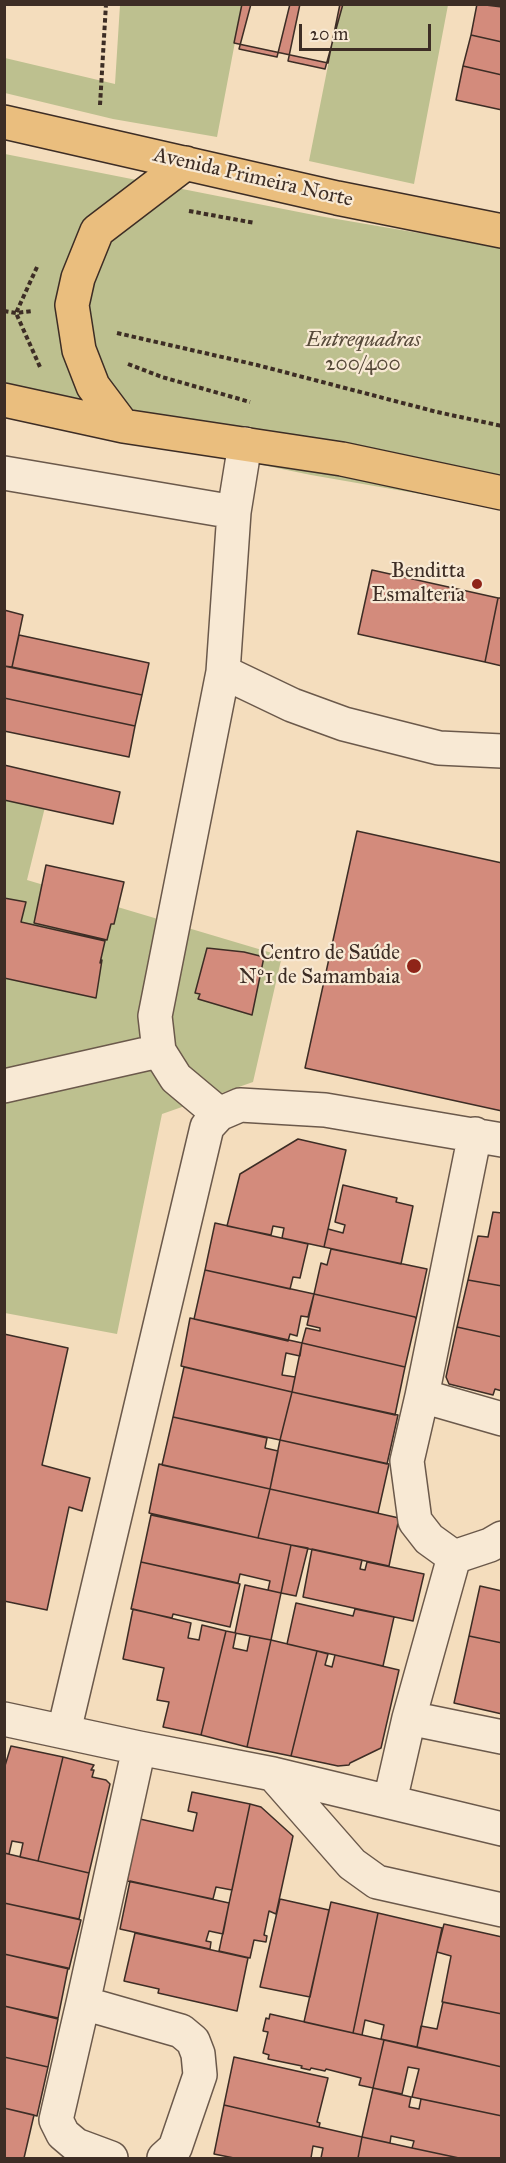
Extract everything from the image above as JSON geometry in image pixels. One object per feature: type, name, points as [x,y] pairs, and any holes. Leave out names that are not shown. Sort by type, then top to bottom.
[{"type":"main road","name":"Avenida Primeira Norte","points":[[4,122],[337,198],[501,231]]},
{"type":"main road","points":[[123,426],[93,386],[79,350],[72,305],[78,278],[97,231],[186,163]]},
{"type":"main road","points":[[4,400],[123,426],[342,459],[501,493]]},
{"type":"street","points":[[219,1114],[176,1078],[159,1051],[155,1016],[223,672],[234,512],[245,444]]},
{"type":"street","points":[[4,473],[234,512]]},
{"type":"street","points":[[223,672],[292,705],[344,724],[439,748],[501,751]]},
{"type":"street","points":[[4,1086],[159,1051]]},
{"type":"street","points":[[64,1731],[207,1127],[219,1114],[240,1105],[325,1110],[488,1137],[407,1461],[415,1521],[429,1539],[454,1557]]},
{"type":"street","points":[[422,1395],[501,1419]]},
{"type":"street","points":[[454,1557],[490,1545],[501,1538]]},
{"type":"street","points":[[390,1802],[409,1718],[454,1557]]},
{"type":"street","points":[[409,1718],[501,1737]]},
{"type":"street","points":[[4,1719],[273,1774],[501,1829]]},
{"type":"street","points":[[111,2158],[76,2145],[63,2134],[56,2120],[139,1748]]},
{"type":"street","points":[[273,1774],[352,1864],[376,1882],[501,1910]]},
{"type":"street","points":[[83,2003],[181,2031],[193,2041],[198,2054],[200,2075],[175,2148],[164,2158]]},
{"type":"path","points":[[106,4],[100,106],[109,111]]},
{"type":"path","points":[[181,210],[262,224]]},
{"type":"path","points":[[4,311],[16,313],[72,305],[104,330],[501,426]]},
{"type":"path","points":[[124,362],[162,377],[252,403]]},
{"type":"green space","points":[[120,5],[242,5],[217,137],[113,119],[5,93],[5,58],[115,84]]},
{"type":"green space","points":[[340,5],[448,5],[414,184],[309,161]]},
{"type":"green space","name":"Entrequadras 200/400","points":[[5,154],[319,216],[501,247],[501,508],[311,475],[5,412]]},
{"type":"green space","points":[[5,794],[46,803],[27,880],[282,956],[253,1082],[162,1114],[117,1334],[5,1313]]},
{"type":"building","points":[[242,4],[340,4],[328,63],[234,43]]},
{"type":"building","points":[[251,4],[290,4],[277,57],[239,49]]},
{"type":"building","points":[[300,4],[343,4],[325,69],[288,61]]},
{"type":"building","points":[[477,4],[502,7],[502,42],[471,35]]},
{"type":"building","points":[[471,35],[502,42],[502,75],[463,66]]},
{"type":"building","points":[[463,66],[502,75],[502,110],[456,100]]},
{"type":"building","points":[[372,570],[498,598],[485,662],[358,634]]},
{"type":"building","points":[[498,598],[502,598],[502,666],[485,662]]},
{"type":"building","points":[[4,610],[23,615],[12,667],[4,666]]},
{"type":"building","points":[[19,635],[149,663],[142,695],[12,667]]},
{"type":"building","points":[[4,666],[142,695],[135,726],[4,698]]},
{"type":"building","points":[[4,698],[135,726],[129,757],[4,731]]},
{"type":"building","points":[[4,765],[120,792],[113,824],[4,800]]},
{"type":"building","name":"Centro de Saúde Nº1 de Samambaia","points":[[357,831],[502,863],[502,1111],[305,1068]]},
{"type":"building","points":[[46,865],[124,882],[114,924],[111,924],[107,940],[34,923]]},
{"type":"building","points":[[4,898],[26,902],[21,922],[105,941],[96,998],[4,978]]},
{"type":"building","points":[[207,948],[244,952],[264,957],[252,1015],[198,999],[200,994],[195,993]]},
{"type":"building","points":[[298,1139],[346,1150],[324,1247],[282,1238],[284,1228],[273,1226],[271,1235],[227,1226],[240,1174]]},
{"type":"building","points":[[343,1185],[397,1198],[396,1202],[413,1206],[401,1264],[324,1247],[328,1229],[343,1233],[345,1225],[335,1222]]},
{"type":"building","points":[[493,1212],[502,1213],[502,1286],[468,1280],[478,1236],[488,1237]]},
{"type":"building","points":[[215,1223],[308,1244],[300,1278],[293,1277],[290,1289],[205,1270]]},
{"type":"building","points":[[331,1249],[427,1269],[416,1319],[314,1294],[321,1263],[327,1265]]},
{"type":"building","points":[[205,1270],[314,1294],[308,1317],[301,1316],[297,1336],[290,1334],[288,1341],[194,1319]]},
{"type":"building","points":[[468,1280],[502,1286],[502,1337],[457,1327]]},
{"type":"building","points":[[314,1294],[415,1317],[405,1367],[302,1343],[306,1328],[320,1331],[320,1328],[307,1325]]},
{"type":"building","points":[[190,1318],[302,1343],[300,1356],[286,1353],[282,1375],[295,1377],[292,1392],[181,1366]]},
{"type":"building","points":[[457,1327],[502,1337],[502,1391],[495,1389],[493,1395],[449,1384],[446,1377]]},
{"type":"building","points":[[4,1334],[68,1348],[42,1465],[90,1478],[82,1511],[69,1507],[47,1610],[4,1601]]},
{"type":"building","points":[[302,1343],[405,1367],[395,1415],[292,1392]]},
{"type":"building","points":[[184,1367],[292,1392],[280,1440],[173,1417]]},
{"type":"building","points":[[292,1392],[398,1415],[387,1464],[280,1440]]},
{"type":"building","points":[[173,1417],[267,1438],[265,1448],[278,1451],[270,1489],[162,1465]]},
{"type":"building","points":[[280,1440],[389,1464],[378,1513],[270,1489]]},
{"type":"building","points":[[159,1464],[270,1489],[258,1538],[149,1513]]},
{"type":"building","points":[[270,1489],[399,1518],[389,1566],[258,1538]]},
{"type":"building","points":[[151,1515],[291,1545],[281,1593],[268,1590],[270,1581],[240,1574],[238,1583],[141,1562]]},
{"type":"building","points":[[291,1545],[308,1548],[296,1596],[281,1593]]},
{"type":"building","points":[[312,1549],[362,1560],[360,1569],[365,1570],[367,1562],[424,1574],[413,1621],[303,1597]]},
{"type":"building","points":[[141,1562],[240,1584],[230,1627],[173,1614],[172,1618],[131,1609]]},
{"type":"building","points":[[245,1585],[281,1593],[271,1640],[235,1633]]},
{"type":"building","points":[[480,1586],[502,1591],[502,1643],[469,1636]]},
{"type":"building","points":[[296,1603],[353,1616],[355,1609],[394,1617],[383,1666],[287,1644]]},
{"type":"building","points":[[133,1609],[191,1623],[188,1638],[199,1640],[202,1625],[226,1631],[201,1735],[163,1727],[169,1702],[157,1700],[164,1668],[123,1659]]},
{"type":"building","points":[[226,1631],[236,1633],[233,1648],[247,1651],[250,1636],[271,1640],[247,1747],[201,1735]]},
{"type":"building","points":[[469,1636],[502,1643],[502,1714],[454,1703]]},
{"type":"building","points":[[271,1640],[317,1651],[291,1756],[247,1747]]},
{"type":"building","points":[[317,1651],[328,1654],[325,1665],[332,1667],[335,1655],[399,1670],[381,1748],[349,1765],[338,1766],[291,1756]]},
{"type":"building","points":[[11,1746],[63,1757],[38,1861],[20,1857],[23,1843],[12,1841],[9,1854],[4,1853],[4,1769]]},
{"type":"building","points":[[63,1757],[94,1765],[91,1770],[94,1770],[92,1777],[106,1780],[110,1784],[89,1873],[38,1861]]},
{"type":"building","points":[[192,1792],[250,1804],[232,1890],[216,1887],[213,1899],[127,1881],[140,1819],[193,1831],[197,1813],[188,1811]]},
{"type":"building","points":[[250,1804],[261,1807],[293,1836],[276,1914],[269,1911],[264,1935],[267,1936],[266,1942],[254,1940],[250,1958],[219,1951]]},
{"type":"building","points":[[4,1853],[89,1873],[79,1919],[4,1903]]},
{"type":"building","points":[[130,1881],[229,1903],[223,1934],[209,1931],[206,1941],[211,1942],[210,1949],[120,1929]]},
{"type":"building","points":[[280,1899],[329,1910],[310,1997],[260,1987]]},
{"type":"building","points":[[331,1902],[378,1913],[353,2033],[304,2022]]},
{"type":"building","points":[[4,1903],[81,1920],[69,1969],[4,1954]]},
{"type":"building","points":[[378,1913],[442,1928],[417,2047],[381,2039],[384,2025],[365,2020],[362,2035],[353,2033]]},
{"type":"building","points":[[444,1924],[502,1937],[502,2014],[442,2002],[451,1956],[437,1952]]},
{"type":"building","points":[[135,1933],[248,1958],[237,2011],[158,1993],[159,1989],[124,1981]]},
{"type":"building","points":[[4,1954],[68,1968],[58,2018],[4,2006]]},
{"type":"building","points":[[443,2002],[502,2014],[502,2067],[417,2047],[421,2026],[437,2029]]},
{"type":"building","points":[[4,2006],[58,2019],[48,2067],[4,2057]]},
{"type":"building","points":[[270,2014],[384,2040],[373,2088],[359,2085],[361,2078],[326,2069],[325,2071],[311,2068],[310,2070],[301,2068],[302,2066],[268,2059],[269,2055],[263,2053],[268,2032],[263,2031],[266,2018],[269,2019]]},
{"type":"building","points":[[384,2040],[502,2067],[502,2116],[412,2097],[419,2069],[408,2067],[402,2094],[373,2088]]},
{"type":"building","points":[[4,2057],[48,2067],[37,2116],[4,2108]]},
{"type":"building","points":[[234,2057],[328,2078],[317,2122],[320,2123],[319,2127],[224,2105]]},
{"type":"building","points":[[373,2088],[411,2097],[409,2107],[419,2109],[421,2099],[502,2116],[501,2158],[459,2158],[412,2148],[414,2141],[391,2136],[390,2143],[362,2137]]},
{"type":"building","points":[[224,2105],[362,2137],[358,2158],[321,2158],[323,2148],[313,2146],[311,2158],[234,2158],[214,2154]]},
{"type":"building","points":[[4,2108],[34,2115],[24,2158],[4,2158]]},
{"type":"building","points":[[362,2137],[412,2148],[459,2158],[358,2158]]},
{"type":"place","name":"Benditta Esmalteria","points":[[477,584]]},
{"type":"place","name":"Centro de Saúde Nº1 de Samambaia","points":[[414,966]]}]
